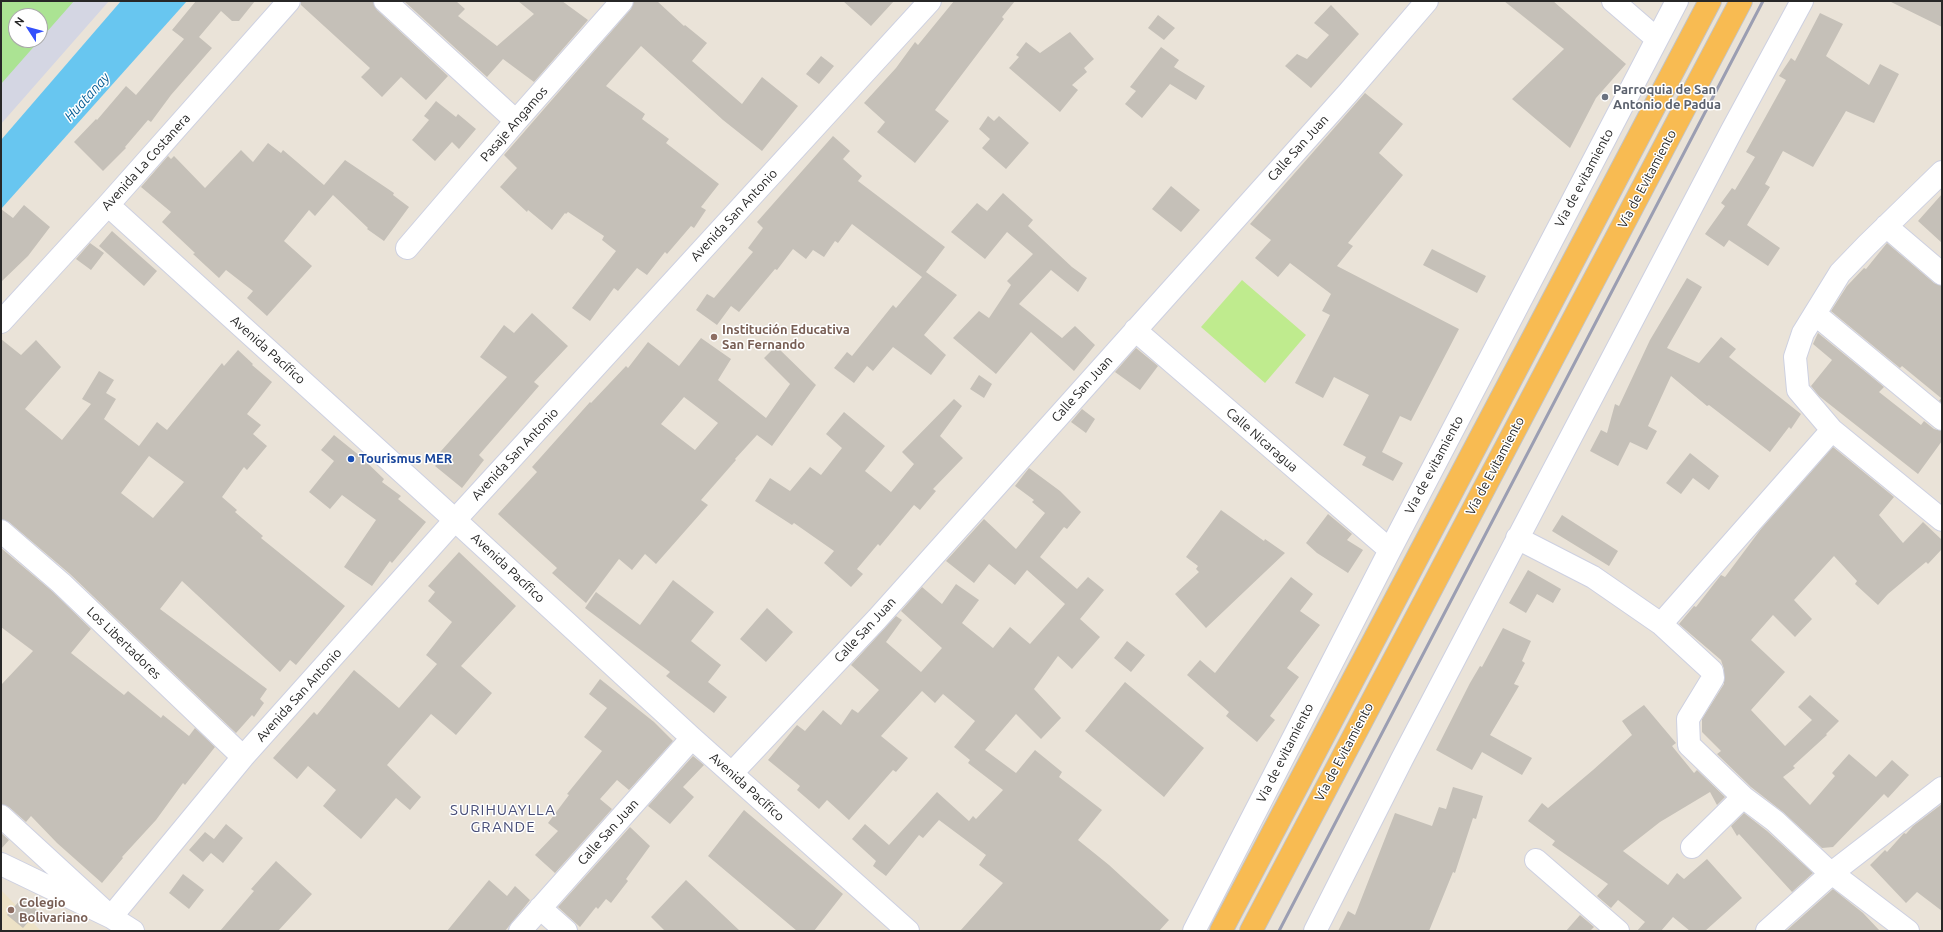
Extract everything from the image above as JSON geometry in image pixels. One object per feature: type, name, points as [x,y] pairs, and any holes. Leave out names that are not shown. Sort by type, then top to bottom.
[{"type":"highway","name":"Vía de Evitamiento","points":[[1221,931],[1710,1]]},
{"type":"highway","name":"Vía de Evitamiento","points":[[1251,931],[1741,1]]},
{"type":"street","name":"Avenida La Costanera","points":[[1,322],[108,205],[289,1]]},
{"type":"street","points":[[385,1],[516,121]]},
{"type":"street","name":"Pasaje Angamos","points":[[407,248],[622,1]]},
{"type":"street","name":"Avenida San Antonio","points":[[111,917],[243,757],[455,520],[930,1]]},
{"type":"street","name":"Calle San Juan","points":[[732,773],[877,619],[1348,93],[1427,1]]},
{"type":"street","points":[[1613,1],[1656,40]]},
{"type":"street","name":"Via de evitamiento","points":[[1194,931],[1390,550],[1677,1]]},
{"type":"street","points":[[1315,931],[1402,759],[1731,132],[1802,1]]},
{"type":"street","points":[[1942,172],[1886,226],[1840,274],[1803,333],[1795,357],[1798,390],[1832,430],[1942,520]]},
{"type":"street","name":"Avenida Pacífico","points":[[108,205],[455,520],[692,738],[908,931]]},
{"type":"street","points":[[1886,226],[1942,274]]},
{"type":"street","points":[[1815,314],[1942,419]]},
{"type":"street","name":"Calle Nicaragua","points":[[1135,330],[1390,550]]},
{"type":"street","points":[[1661,624],[1832,430]]},
{"type":"street","name":"Los Libertadores","points":[[1,531],[61,583],[243,757]]},
{"type":"street","points":[[1518,538],[1593,577],[1661,624],[1712,671],[1712,678],[1688,719],[1689,745],[1743,797],[1775,821],[1824,867],[1908,931]]},
{"type":"street","name":"Calle San Juan","points":[[520,931],[692,738]]},
{"type":"street","points":[[1767,931],[1832,872],[1942,788]]},
{"type":"street","points":[[1692,847],[1743,797]]},
{"type":"street","points":[[1,816],[111,917]]},
{"type":"street","points":[[1536,860],[1618,931]]},
{"type":"street","points":[[1,864],[111,917],[133,931]]},
{"type":"street","points":[[540,908],[566,931]]},
{"type":"shaded area","points":[[1,1],[109,1],[1,124]]},
{"type":"shaded area","name":"Colegio Bolivariano","points":[[1,890],[41,931],[1,931]]},
{"type":"green space","points":[[1,1],[74,1],[48,31],[48,8],[8,8],[8,48],[33,48],[1,84]]},
{"type":"green space","points":[[1242,280],[1306,335],[1265,383],[1201,327]]},
{"type":"water","name":"Huatanay","points":[[121,1],[187,1],[1,209],[1,140]]},
{"type":"building","points":[[196,1],[255,1],[239,21],[232,21],[221,11],[199,37],[212,48],[171,95],[151,122],[148,120],[125,147],[126,148],[103,171],[74,142],[96,119],[97,120],[126,86],[136,95],[184,39],[172,30]]},
{"type":"building","points":[[301,1],[373,1],[377,10],[448,76],[426,100],[401,77],[382,97],[361,77],[370,68],[301,5]]},
{"type":"building","points":[[404,1],[456,1],[465,9],[458,16],[497,46],[534,14],[518,1],[562,1],[588,20],[534,82],[503,59],[487,77]]},
{"type":"building","points":[[634,1],[657,1],[684,26],[685,25],[707,43],[692,61],[742,104],[762,77],[798,106],[762,151],[723,120],[641,46],[606,86],[645,114],[642,119],[669,139],[666,143],[719,184],[701,207],[706,210],[694,228],[691,226],[667,254],[665,252],[647,275],[637,268],[618,291],[614,288],[590,321],[572,308],[616,251],[602,240],[604,236],[568,212],[566,214],[565,213],[552,230],[528,210],[527,212],[500,187],[517,168],[504,155],[631,9]]},
{"type":"building","points":[[843,1],[894,1],[871,26]]},
{"type":"building","points":[[954,1],[1015,1],[1002,17],[1004,19],[935,110],[949,121],[915,163],[877,132],[885,122],[864,103],[896,68],[915,42],[918,45]]},
{"type":"building","points":[[1504,1],[1553,1],[1626,64],[1596,98],[1570,148],[1512,99],[1564,49]]},
{"type":"building","points":[[1889,1],[1942,1],[1942,27]]},
{"type":"building","points":[[1331,5],[1359,34],[1311,88],[1285,66],[1297,54],[1307,59],[1329,35],[1314,23]]},
{"type":"building","points":[[1820,13],[1843,24],[1826,56],[1869,85],[1880,64],[1899,74],[1874,123],[1846,111],[1813,167],[1783,151],[1765,184],[1770,187],[1747,225],[1780,248],[1768,266],[1729,240],[1724,247],[1705,234],[1725,206],[1721,203],[1732,188],[1735,190],[1755,157],[1746,152],[1786,80],[1779,76],[1791,58],[1795,61]]},
{"type":"building","points":[[1158,15],[1175,28],[1164,40],[1148,28]]},
{"type":"building","points":[[1070,32],[1094,59],[1084,68],[1087,72],[1072,85],[1078,90],[1060,112],[1009,68],[1019,57],[1016,55],[1026,42],[1040,53]]},
{"type":"building","points":[[1161,47],[1179,60],[1174,67],[1205,86],[1196,100],[1170,84],[1142,118],[1125,104],[1136,91],[1130,87]]},
{"type":"building","points":[[821,56],[834,66],[819,84],[806,74]]},
{"type":"building","points":[[1365,93],[1403,124],[1379,153],[1403,175],[1348,243],[1353,246],[1337,266],[1459,329],[1411,421],[1400,416],[1382,452],[1403,463],[1393,481],[1362,465],[1366,457],[1343,445],[1369,395],[1334,377],[1323,398],[1295,383],[1330,315],[1322,311],[1331,294],[1290,263],[1278,277],[1255,258],[1271,240],[1250,224]]},
{"type":"building","points":[[436,101],[456,117],[458,114],[476,129],[459,149],[452,142],[435,161],[412,140],[429,120],[424,116]]},
{"type":"building","points":[[988,116],[994,121],[999,116],[1029,143],[1006,169],[982,148],[990,139],[979,129]]},
{"type":"building","points":[[833,136],[850,151],[843,159],[862,176],[858,181],[945,247],[926,272],[957,295],[924,335],[946,355],[931,375],[893,347],[873,371],[867,366],[854,383],[834,368],[847,352],[852,356],[893,305],[896,308],[922,277],[852,224],[838,243],[835,241],[824,257],[813,250],[806,259],[793,249],[777,270],[775,269],[739,312],[731,306],[717,325],[696,310],[707,294],[714,298],[753,252],[748,248],[763,228],[757,222]]},
{"type":"building","points":[[268,143],[281,153],[283,150],[324,185],[345,160],[394,193],[393,195],[409,207],[384,241],[367,229],[368,228],[333,195],[315,216],[309,210],[284,241],[312,266],[267,316],[247,298],[253,291],[226,270],[219,278],[193,254],[195,253],[162,222],[171,212],[141,187],[168,156],[171,159],[174,156],[205,188],[241,150],[253,162]]},
{"type":"building","points":[[1171,186],[1200,210],[1181,232],[1152,209]]},
{"type":"building","points":[[1003,193],[1033,220],[1028,226],[1072,267],[1087,278],[1078,292],[1051,270],[1019,304],[1062,338],[1075,326],[1095,345],[1074,371],[1031,332],[996,374],[953,338],[979,311],[989,318],[1011,285],[1007,281],[1033,254],[1007,232],[985,259],[951,232],[977,203],[987,211]]},
{"type":"building","points":[[1942,194],[1942,243],[1918,221]]},
{"type":"building","points":[[24,205],[50,227],[28,256],[1,282],[1,209],[13,218]]},
{"type":"building","points":[[112,231],[157,271],[144,286],[99,246]]},
{"type":"building","points":[[90,243],[104,253],[91,270],[76,259]]},
{"type":"building","points":[[1887,243],[1934,283],[1942,286],[1942,403],[1939,401],[1941,398],[1902,366],[1900,368],[1831,311],[1847,286],[1864,268],[1866,269]]},
{"type":"building","points":[[1432,249],[1486,276],[1477,293],[1423,265]]},
{"type":"building","points":[[1687,278],[1702,287],[1667,348],[1699,363],[1721,337],[1736,349],[1729,357],[1801,414],[1791,429],[1789,427],[1770,452],[1709,405],[1707,406],[1671,376],[1648,426],[1657,431],[1647,450],[1630,442],[1618,466],[1590,451],[1601,430],[1607,433],[1615,404],[1619,406],[1650,340]]},
{"type":"building","points":[[532,313],[568,346],[534,382],[539,386],[479,455],[484,460],[462,488],[435,466],[437,464],[433,460],[507,377],[480,357],[504,325],[514,333]]},
{"type":"building","points":[[1818,333],[1884,387],[1879,392],[1921,425],[1924,421],[1934,429],[1942,431],[1942,441],[1918,474],[1819,396],[1811,386],[1832,360],[1813,344]]},
{"type":"building","points":[[701,338],[731,359],[718,380],[766,418],[790,384],[764,358],[776,346],[816,385],[772,446],[757,435],[735,459],[736,460],[701,500],[708,505],[656,564],[645,554],[632,570],[619,559],[586,603],[552,573],[557,568],[498,514],[537,472],[532,467],[590,402],[591,403],[626,366],[628,368],[648,342],[679,366]],"holes":[[[684,397],[718,423],[695,450],[661,424]]]},
{"type":"building","points":[[1,339],[21,355],[36,340],[61,367],[25,409],[62,440],[91,404],[82,399],[99,371],[114,380],[106,393],[116,399],[104,419],[139,446],[157,422],[167,430],[222,363],[224,366],[238,350],[253,364],[252,365],[272,382],[247,414],[261,425],[253,434],[267,446],[247,470],[244,467],[222,497],[237,510],[235,512],[263,536],[261,538],[345,606],[296,665],[290,660],[280,672],[182,581],[160,609],[267,689],[260,699],[264,703],[254,717],[252,715],[236,733],[70,574],[9,522],[1,519]],"holes":[[[149,456],[184,482],[153,518],[121,493]]]},
{"type":"building","points":[[1136,348],[1158,366],[1140,390],[1115,372]]},
{"type":"building","points":[[979,375],[992,384],[984,398],[970,389]]},
{"type":"building","points":[[954,399],[962,406],[940,436],[963,458],[933,489],[936,491],[920,510],[914,505],[880,546],[878,544],[857,569],[863,574],[851,587],[824,563],[834,551],[794,523],[792,525],[755,501],[770,478],[790,491],[810,467],[821,475],[842,448],[826,434],[844,412],[885,446],[865,471],[891,492],[914,464],[902,452]]},
{"type":"building","points":[[1082,409],[1095,419],[1086,433],[1071,422]]},
{"type":"building","points":[[334,435],[360,456],[384,479],[382,482],[401,496],[398,499],[426,522],[392,563],[390,561],[372,586],[344,567],[376,520],[342,495],[330,509],[309,492],[334,461],[321,450]]},
{"type":"building","points":[[1833,447],[1894,497],[1879,515],[1903,543],[1923,522],[1942,540],[1942,549],[1928,564],[1926,562],[1888,594],[1878,605],[1855,584],[1857,581],[1834,556],[1794,600],[1812,619],[1795,637],[1773,615],[1751,640],[1785,672],[1751,710],[1785,746],[1812,720],[1798,707],[1810,695],[1839,721],[1826,734],[1827,735],[1793,766],[1795,768],[1783,777],[1810,805],[1835,776],[1832,773],[1849,754],[1876,777],[1892,760],[1909,775],[1888,798],[1884,794],[1833,847],[1822,848],[1783,812],[1751,787],[1717,754],[1721,751],[1702,732],[1702,719],[1724,684],[1724,669],[1721,660],[1679,624],[1694,606],[1696,607],[1721,575],[1725,577],[1761,529]]},
{"type":"building","points":[[1690,453],[1719,476],[1709,490],[1693,478],[1681,494],[1666,483]]},
{"type":"building","points":[[1029,468],[1060,491],[1081,512],[1067,529],[1064,527],[1040,557],[1077,589],[1088,577],[1104,590],[1080,619],[1100,637],[1072,669],[1058,656],[1034,689],[1061,718],[1041,739],[1016,714],[985,750],[1016,773],[1035,750],[1062,772],[1059,777],[1102,810],[1078,840],[1109,865],[1169,920],[1159,931],[960,931],[1003,883],[979,865],[986,855],[939,820],[923,838],[919,835],[886,876],[873,866],[876,861],[852,839],[865,824],[889,845],[937,792],[969,821],[973,816],[976,819],[1003,790],[968,763],[970,760],[954,747],[975,721],[943,694],[935,703],[922,691],[881,736],[908,758],[896,772],[893,770],[849,820],[827,800],[819,809],[797,790],[800,786],[768,760],[797,725],[805,731],[823,710],[841,725],[852,709],[858,713],[879,690],[851,665],[896,616],[902,620],[886,642],[921,672],[942,648],[901,611],[922,587],[942,604],[956,584],[979,600],[962,623],[993,648],[1010,627],[1030,644],[1065,604],[1027,570],[1015,585],[989,564],[974,583],[946,561],[984,519],[1016,549],[1045,513],[1032,502],[1034,500],[1015,486]]},
{"type":"building","points":[[1221,510],[1264,541],[1265,539],[1285,553],[1206,628],[1175,594],[1199,572],[1196,569],[1198,566],[1186,557]]},
{"type":"building","points":[[1328,514],[1352,534],[1347,540],[1363,550],[1348,573],[1317,553],[1306,543]]},
{"type":"building","points":[[1562,515],[1618,551],[1609,566],[1552,531]]},
{"type":"building","points":[[1,548],[53,592],[91,629],[71,653],[124,695],[128,691],[161,718],[163,715],[189,736],[195,728],[215,747],[185,785],[183,783],[156,820],[122,857],[123,858],[102,883],[57,843],[31,816],[26,822],[9,807],[1,804],[1,685],[33,651],[1,627]]},
{"type":"building","points":[[459,552],[516,606],[461,666],[492,693],[456,735],[431,714],[387,765],[421,797],[410,810],[396,798],[361,839],[323,806],[336,790],[308,766],[297,779],[273,758],[314,712],[317,715],[354,670],[399,708],[437,664],[426,655],[452,622],[428,601],[435,592],[428,586]]},
{"type":"building","points":[[1528,570],[1561,589],[1553,603],[1537,594],[1526,613],[1509,603]]},
{"type":"building","points":[[1291,577],[1313,594],[1300,611],[1320,625],[1287,668],[1299,677],[1270,716],[1275,720],[1257,742],[1226,716],[1229,712],[1187,675],[1200,660],[1215,673]]},
{"type":"building","points":[[673,580],[714,612],[691,641],[721,665],[708,682],[727,697],[714,713],[666,676],[670,672],[585,608],[596,592],[640,625]]},
{"type":"building","points":[[767,608],[793,632],[766,662],[740,639]]},
{"type":"building","points":[[1503,628],[1531,641],[1522,661],[1525,663],[1514,684],[1519,686],[1490,735],[1532,758],[1522,775],[1482,752],[1472,770],[1436,750],[1470,683],[1480,666],[1482,667]]},
{"type":"building","points":[[1127,641],[1145,655],[1131,672],[1114,658]]},
{"type":"building","points":[[600,679],[654,722],[673,741],[629,790],[617,780],[600,799],[612,809],[555,873],[535,855],[558,831],[548,823],[569,795],[567,794],[602,751],[584,737],[607,708],[589,694]]},
{"type":"building","points":[[1125,682],[1204,748],[1164,797],[1085,731]]},
{"type":"building","points":[[1644,705],[1676,743],[1672,746],[1694,773],[1697,770],[1725,797],[1717,805],[1710,792],[1660,822],[1623,851],[1668,885],[1677,873],[1684,879],[1707,859],[1742,898],[1705,931],[1690,931],[1673,917],[1661,931],[1637,931],[1645,922],[1618,900],[1611,908],[1597,896],[1608,884],[1552,845],[1555,841],[1528,821],[1542,803],[1548,808],[1632,735],[1622,721]]},
{"type":"building","points":[[693,756],[704,765],[683,787],[694,797],[670,824],[648,806]]},
{"type":"building","points":[[1453,787],[1483,796],[1476,819],[1473,818],[1455,873],[1453,872],[1429,931],[1338,931],[1348,911],[1355,915],[1395,813],[1432,826],[1439,807],[1446,809]]},
{"type":"building","points":[[1942,804],[1942,911],[1917,892],[1906,903],[1870,865],[1885,850],[1887,852],[1904,833],[1906,834],[1913,826]]},
{"type":"building","points":[[744,810],[843,894],[814,931],[797,931],[708,856]]},
{"type":"building","points":[[1744,813],[1767,831],[1813,873],[1792,892],[1739,834],[1737,836],[1731,826]]},
{"type":"building","points":[[226,824],[243,838],[223,863],[211,853],[203,862],[189,850],[205,832],[214,839]]},
{"type":"building","points":[[630,827],[650,846],[626,879],[628,881],[611,903],[606,899],[598,909],[596,907],[580,927],[558,907]]},
{"type":"building","points":[[1,833],[9,840],[1,849]]},
{"type":"building","points":[[276,861],[312,894],[278,931],[220,931],[254,891],[251,889]]},
{"type":"building","points":[[183,874],[204,890],[189,909],[169,893]]},
{"type":"building","points":[[489,880],[507,896],[515,886],[530,900],[505,931],[447,931]]},
{"type":"building","points":[[686,880],[740,931],[665,931],[651,917]]},
{"type":"building","points":[[1833,889],[1863,913],[1880,931],[1786,931]]},
{"type":"building","points":[[22,898],[38,911],[23,928],[7,915]]},
{"type":"building","points":[[1580,915],[1594,927],[1590,931],[1566,931]]},
{"type":"railway","points":[[1279,931],[1763,1]]},
{"type":"place","name":"Parroquia de San Antonio de Padua","points":[[1605,97]]},
{"type":"place","name":"Institución Educativa San Fernando","points":[[714,337]]},
{"type":"place","name":"Tourismus MER","points":[[351,459]]},
{"type":"place","name":"Colegio Bolivariano","points":[[11,910]]},
{"type":"district","name":"SURIHUAYLLA GRANDE","points":[[503,818]]}]
